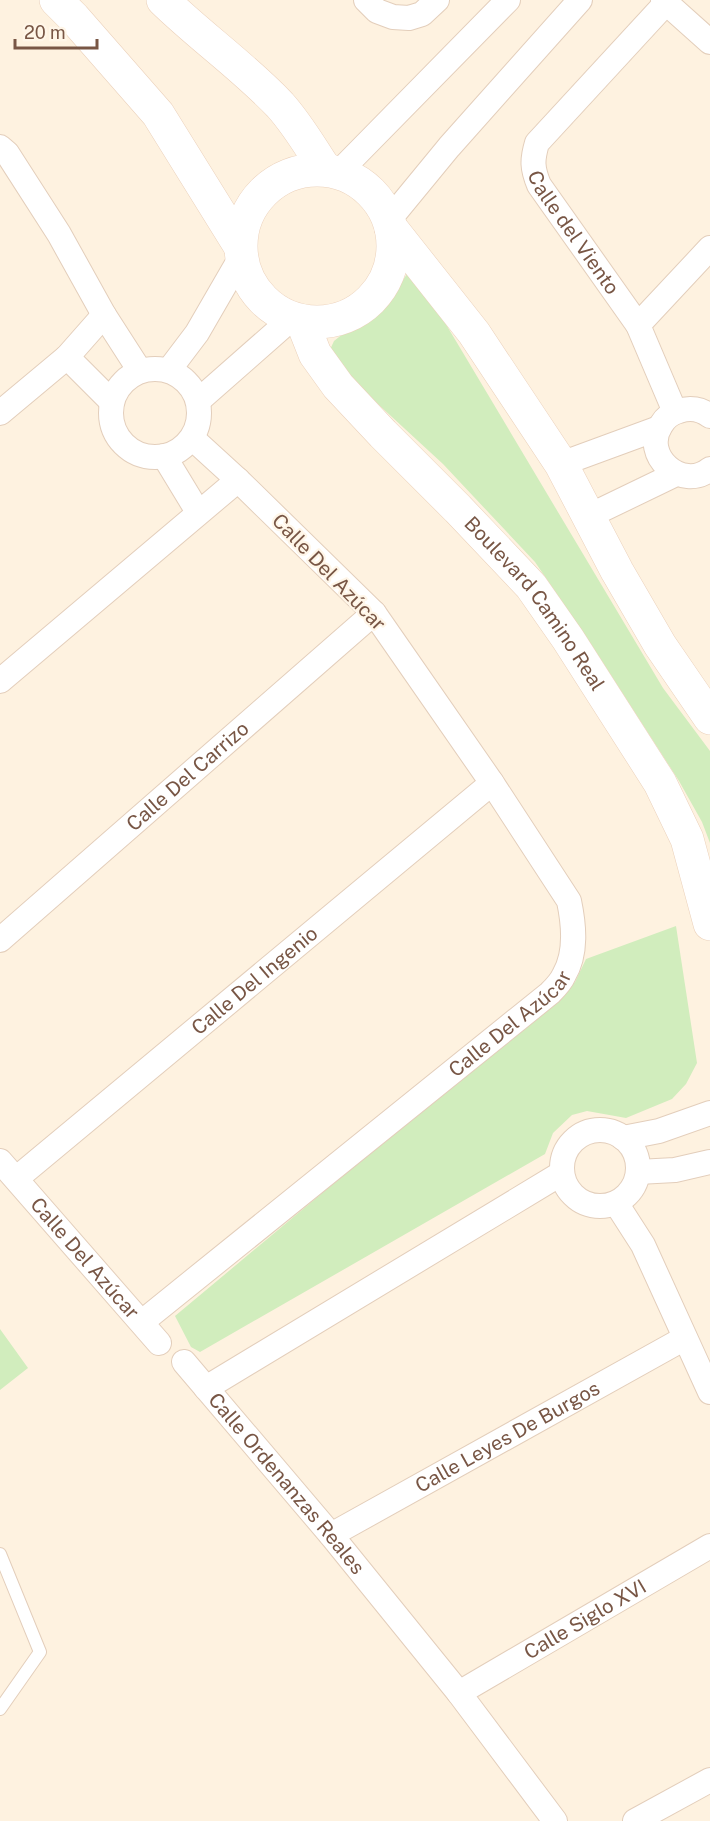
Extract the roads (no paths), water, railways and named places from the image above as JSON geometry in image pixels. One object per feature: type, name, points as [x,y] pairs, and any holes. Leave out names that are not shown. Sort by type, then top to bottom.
[{"type":"street","points":[[56,0],[158,114],[241,252]]},
{"type":"street","points":[[163,0],[253,79],[280,106],[332,171]]},
{"type":"street","points":[[366,0],[377,11],[393,17],[409,18],[422,14],[437,0]]},
{"type":"street","points":[[332,171],[508,0]]},
{"type":"street","points":[[390,224],[449,147],[580,0]]},
{"type":"street","name":"Calle del Viento","points":[[676,474],[660,459],[656,449],[656,438],[667,420],[638,325],[539,185],[534,171],[533,158],[537,143],[665,1],[710,42]]},
{"type":"street","points":[[2,153],[59,234],[104,315],[140,370]]},
{"type":"street","points":[[300,171],[332,171],[356,179],[381,203],[390,224],[394,246],[389,273],[375,296],[354,313],[329,322],[296,321],[271,308],[256,293],[246,276],[241,252],[244,221],[257,198],[276,181],[300,171]]},
{"type":"street","points":[[390,224],[474,333],[561,464],[617,571],[660,645],[710,718]]},
{"type":"street","points":[[638,325],[710,248]]},
{"type":"street","points":[[169,370],[197,333],[241,252]]},
{"type":"street","points":[[0,412],[67,357],[104,315]]},
{"type":"street","points":[[198,401],[296,321]]},
{"type":"street","name":"Boulevard Camino Real","points":[[296,321],[315,354],[338,386],[531,586],[568,639],[660,783],[687,839],[710,924]]},
{"type":"street","points":[[67,357],[111,402]]},
{"type":"street","points":[[155,368],[169,370],[182,377],[192,387],[200,414],[198,426],[192,438],[180,450],[164,456],[149,457],[135,453],[123,444],[114,431],[111,402],[117,388],[140,370],[155,368]]},
{"type":"street","points":[[561,464],[667,420],[686,409],[697,409],[710,416]]},
{"type":"street","name":"Calle Del Azúcar","points":[[0,1161],[142,1322],[550,993],[563,977],[570,963],[573,922],[569,901],[492,783],[374,613],[192,438]]},
{"type":"street","points":[[164,456],[198,512]]},
{"type":"street","points":[[589,516],[676,474],[686,476],[709,472]]},
{"type":"street","points":[[0,681],[238,480]]},
{"type":"street","name":"Calle Del Carrizo","points":[[0,940],[374,613]]},
{"type":"street","name":"Calle Del Ingenio","points":[[16,1178],[492,783]]},
{"type":"street","points":[[623,1138],[659,1131],[710,1113]]},
{"type":"street","points":[[599,1130],[612,1132],[632,1147],[638,1172],[627,1195],[616,1203],[593,1206],[581,1202],[565,1185],[562,1161],[567,1149],[575,1139],[599,1130]]},
{"type":"street","points":[[638,1172],[675,1170],[710,1162]]},
{"type":"street","name":"Calle Ordenanzas Reales","points":[[555,1821],[459,1693],[331,1535],[206,1388],[562,1173]]},
{"type":"street","points":[[616,1203],[643,1245],[710,1392]]},
{"type":"street","points":[[142,1322],[159,1343]]},
{"type":"street","name":"Calle Leyes De Burgos","points":[[331,1535],[684,1338]]},
{"type":"street","points":[[184,1362],[206,1388]]},
{"type":"street","name":"Calle Siglo XVI","points":[[459,1693],[710,1546]]},
{"type":"street","points":[[635,1821],[710,1780]]},
{"type":"lane","points":[[0,1554],[40,1652],[0,1709]]}]
